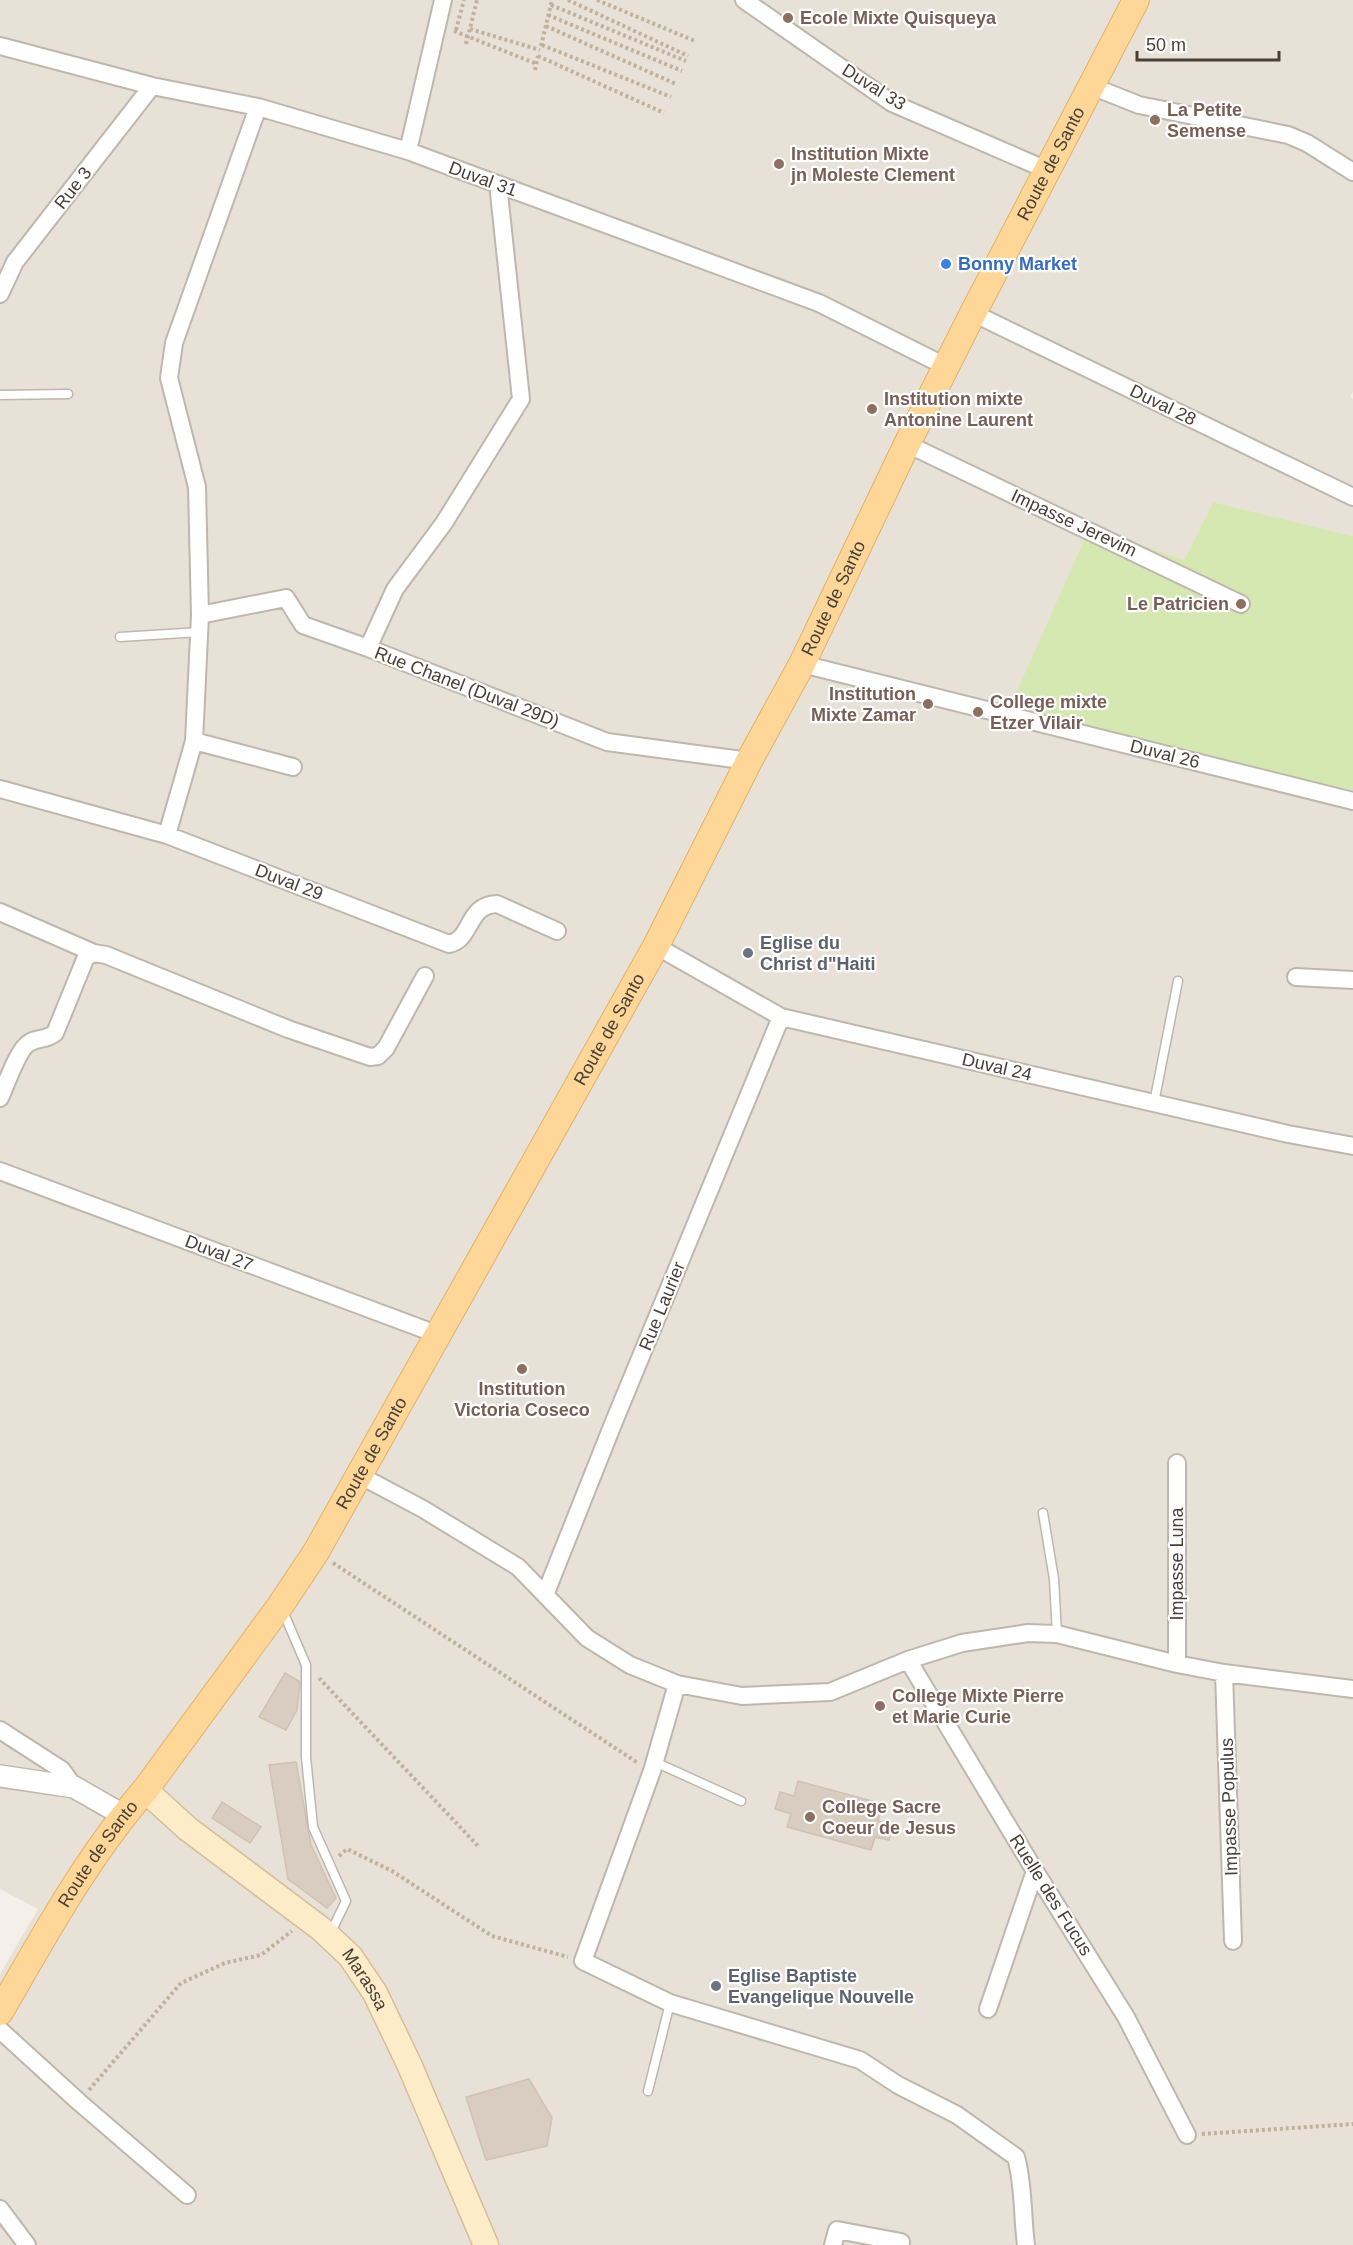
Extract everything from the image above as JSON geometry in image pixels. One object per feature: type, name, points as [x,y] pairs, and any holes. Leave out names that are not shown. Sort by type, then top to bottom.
[{"type":"main road","name":"Route de Santo","points":[[0,2012],[59,1909],[123,1815],[145,1790],[316,1552],[439,1335],[656,946],[749,761],[802,664],[907,444],[973,313],[1137,0]]},
{"type":"main road","name":"Marassa","points":[[145,1790],[188,1829],[308,1919],[350,1956],[375,1993],[486,2245]]},
{"type":"street","points":[[408,151],[443,0]]},
{"type":"street","name":"Duval 33","points":[[744,0],[892,103],[1047,170]]},
{"type":"street","name":"Duval 31","points":[[0,46],[152,86],[258,107],[408,151],[819,303],[946,367]]},
{"type":"street","name":"Rue 3","points":[[0,294],[15,262],[152,86]]},
{"type":"street","points":[[1091,86],[1139,105],[1288,135],[1306,143],[1353,172]]},
{"type":"street","points":[[167,835],[194,741],[200,623],[196,487],[169,378],[174,343],[258,107]]},
{"type":"street","points":[[368,648],[395,589],[444,523],[520,399],[498,184]]},
{"type":"street","name":"Duval 28","points":[[973,313],[1353,497]]},
{"type":"street","name":"Impasse Jerevim","points":[[907,444],[1241,604]]},
{"type":"street","name":"Rue Chanel (Duval 29D)","points":[[200,623],[286,598],[303,625],[368,648],[607,742],[749,761]]},
{"type":"street","name":"Duval 26","points":[[802,664],[1353,801]]},
{"type":"street","points":[[194,741],[293,767]]},
{"type":"street","name":"Duval 29","points":[[0,789],[167,835],[448,944],[459,939],[479,908],[488,904],[497,904],[557,931]]},
{"type":"street","points":[[0,912],[94,953],[106,955],[288,1029],[370,1057],[378,1056],[387,1048],[425,976]]},
{"type":"street","name":"Duval 24","points":[[656,946],[781,1017],[1288,1134],[1353,1146]]},
{"type":"street","points":[[0,1098],[23,1047],[30,1041],[48,1039],[55,1033],[86,957],[94,953]]},
{"type":"street","points":[[1296,977],[1353,980]]},
{"type":"street","name":"Rue Laurier","points":[[545,1595],[781,1017]]},
{"type":"street","name":"Duval 27","points":[[0,1171],[439,1335]]},
{"type":"street","name":"Impasse Luna","points":[[1177,1463],[1177,1664]]},
{"type":"street","points":[[359,1475],[423,1509],[518,1567],[586,1638],[630,1665],[677,1684],[742,1696],[830,1692],[908,1660],[962,1643],[1028,1633],[1057,1634],[1177,1664],[1224,1673],[1353,1689]]},
{"type":"street","name":"Ruelle des Fucus","points":[[908,1660],[1126,2017],[1187,2135]]},
{"type":"street","name":"Impasse Populus","points":[[1224,1673],[1233,1941]]},
{"type":"street","points":[[677,1684],[653,1767],[584,1961],[670,2002],[860,2060],[898,2085],[957,2115],[1016,2157],[1022,2180],[1026,2245]]},
{"type":"street","points":[[0,1730],[62,1770],[74,1787]]},
{"type":"street","points":[[0,1776],[74,1787],[123,1815]]},
{"type":"street","points":[[988,2009],[1035,1871]]},
{"type":"street","points":[[0,2030],[79,2102],[188,2194]]},
{"type":"street","points":[[0,2209],[27,2245]]},
{"type":"street","points":[[833,2245],[837,2230],[901,2242]]},
{"type":"lane","points":[[0,395],[68,394]]},
{"type":"lane","points":[[120,637],[200,623]]},
{"type":"lane","points":[[1154,1103],[1178,981]]},
{"type":"lane","points":[[1043,1513],[1054,1579],[1057,1634]]},
{"type":"lane","points":[[280,1605],[306,1665],[306,1757],[313,1827],[346,1901],[329,1936]]},
{"type":"lane","points":[[653,1767],[741,1801]]},
{"type":"lane","points":[[648,2091],[670,2002]]},
{"type":"path","points":[[453,39],[464,0]]},
{"type":"path","points":[[466,44],[477,0]]},
{"type":"path","points":[[535,70],[551,2],[687,58],[568,0]]},
{"type":"path","points":[[597,0],[695,41]]},
{"type":"path","points":[[548,15],[682,71]]},
{"type":"path","points":[[546,26],[676,84]]},
{"type":"path","points":[[470,29],[541,48],[670,97]]},
{"type":"path","points":[[449,30],[537,64]]},
{"type":"path","points":[[538,56],[664,113]]},
{"type":"path","points":[[316,1552],[653,1767]]},
{"type":"path","points":[[306,1665],[478,1847]]},
{"type":"path","points":[[329,1865],[347,1849],[392,1871],[492,1936],[584,1961]]},
{"type":"path","points":[[79,2102],[181,1983],[225,1963],[261,1955],[308,1919]]},
{"type":"path","points":[[1187,2135],[1353,2124]]},
{"type":"shaded area","points":[[0,0],[1353,0],[1353,392],[1350,397],[1353,399],[1353,536],[1213,502],[1184,560],[1006,718],[1353,790],[1353,2245],[0,2245],[0,1974],[38,1909],[0,1889]]},
{"type":"green space","points":[[1213,502],[1353,536],[1353,790],[1005,718],[1090,527],[1184,560]]},
{"type":"building","points":[[285,1673],[300,1682],[297,1710],[286,1730],[259,1717]]},
{"type":"building","points":[[296,1762],[311,1845],[336,1898],[327,1908],[288,1879],[269,1765]]},
{"type":"building","points":[[798,1781],[883,1804],[878,1821],[893,1825],[889,1840],[875,1837],[871,1850],[787,1827],[791,1814],[775,1809],[780,1792],[794,1796]]},
{"type":"building","points":[[222,1802],[261,1827],[250,1843],[212,1818]]},
{"type":"building","points":[[529,2079],[552,2118],[547,2146],[486,2160],[466,2097]]},
{"type":"place","name":"Ecole Mixte Quisqueya","points":[[788,18]]},
{"type":"place","name":"La Petite Semense","points":[[1155,120]]},
{"type":"place","name":"Institution Mixte jn Moleste Clement","points":[[779,164]]},
{"type":"place","name":"Bonny Market","points":[[946,264]]},
{"type":"place","name":"Institution mixte Antonine Laurent","points":[[872,409]]},
{"type":"place","name":"Le Patricien","points":[[1241,604]]},
{"type":"place","name":"Institution Mixte Zamar","points":[[928,704]]},
{"type":"place","name":"College mixte Etzer Vilair","points":[[978,712]]},
{"type":"place","name":"Eglise du Christ d\"Haiti","points":[[748,953]]},
{"type":"place","name":"Institution Victoria Coseco","points":[[522,1369]]},
{"type":"place","name":"College Mixte Pierre et Marie Curie","points":[[880,1706]]},
{"type":"place","name":"College Sacre Coeur de Jesus","points":[[810,1817]]},
{"type":"place","name":"Eglise Baptiste Evangelique Nouvelle","points":[[716,1986]]}]
